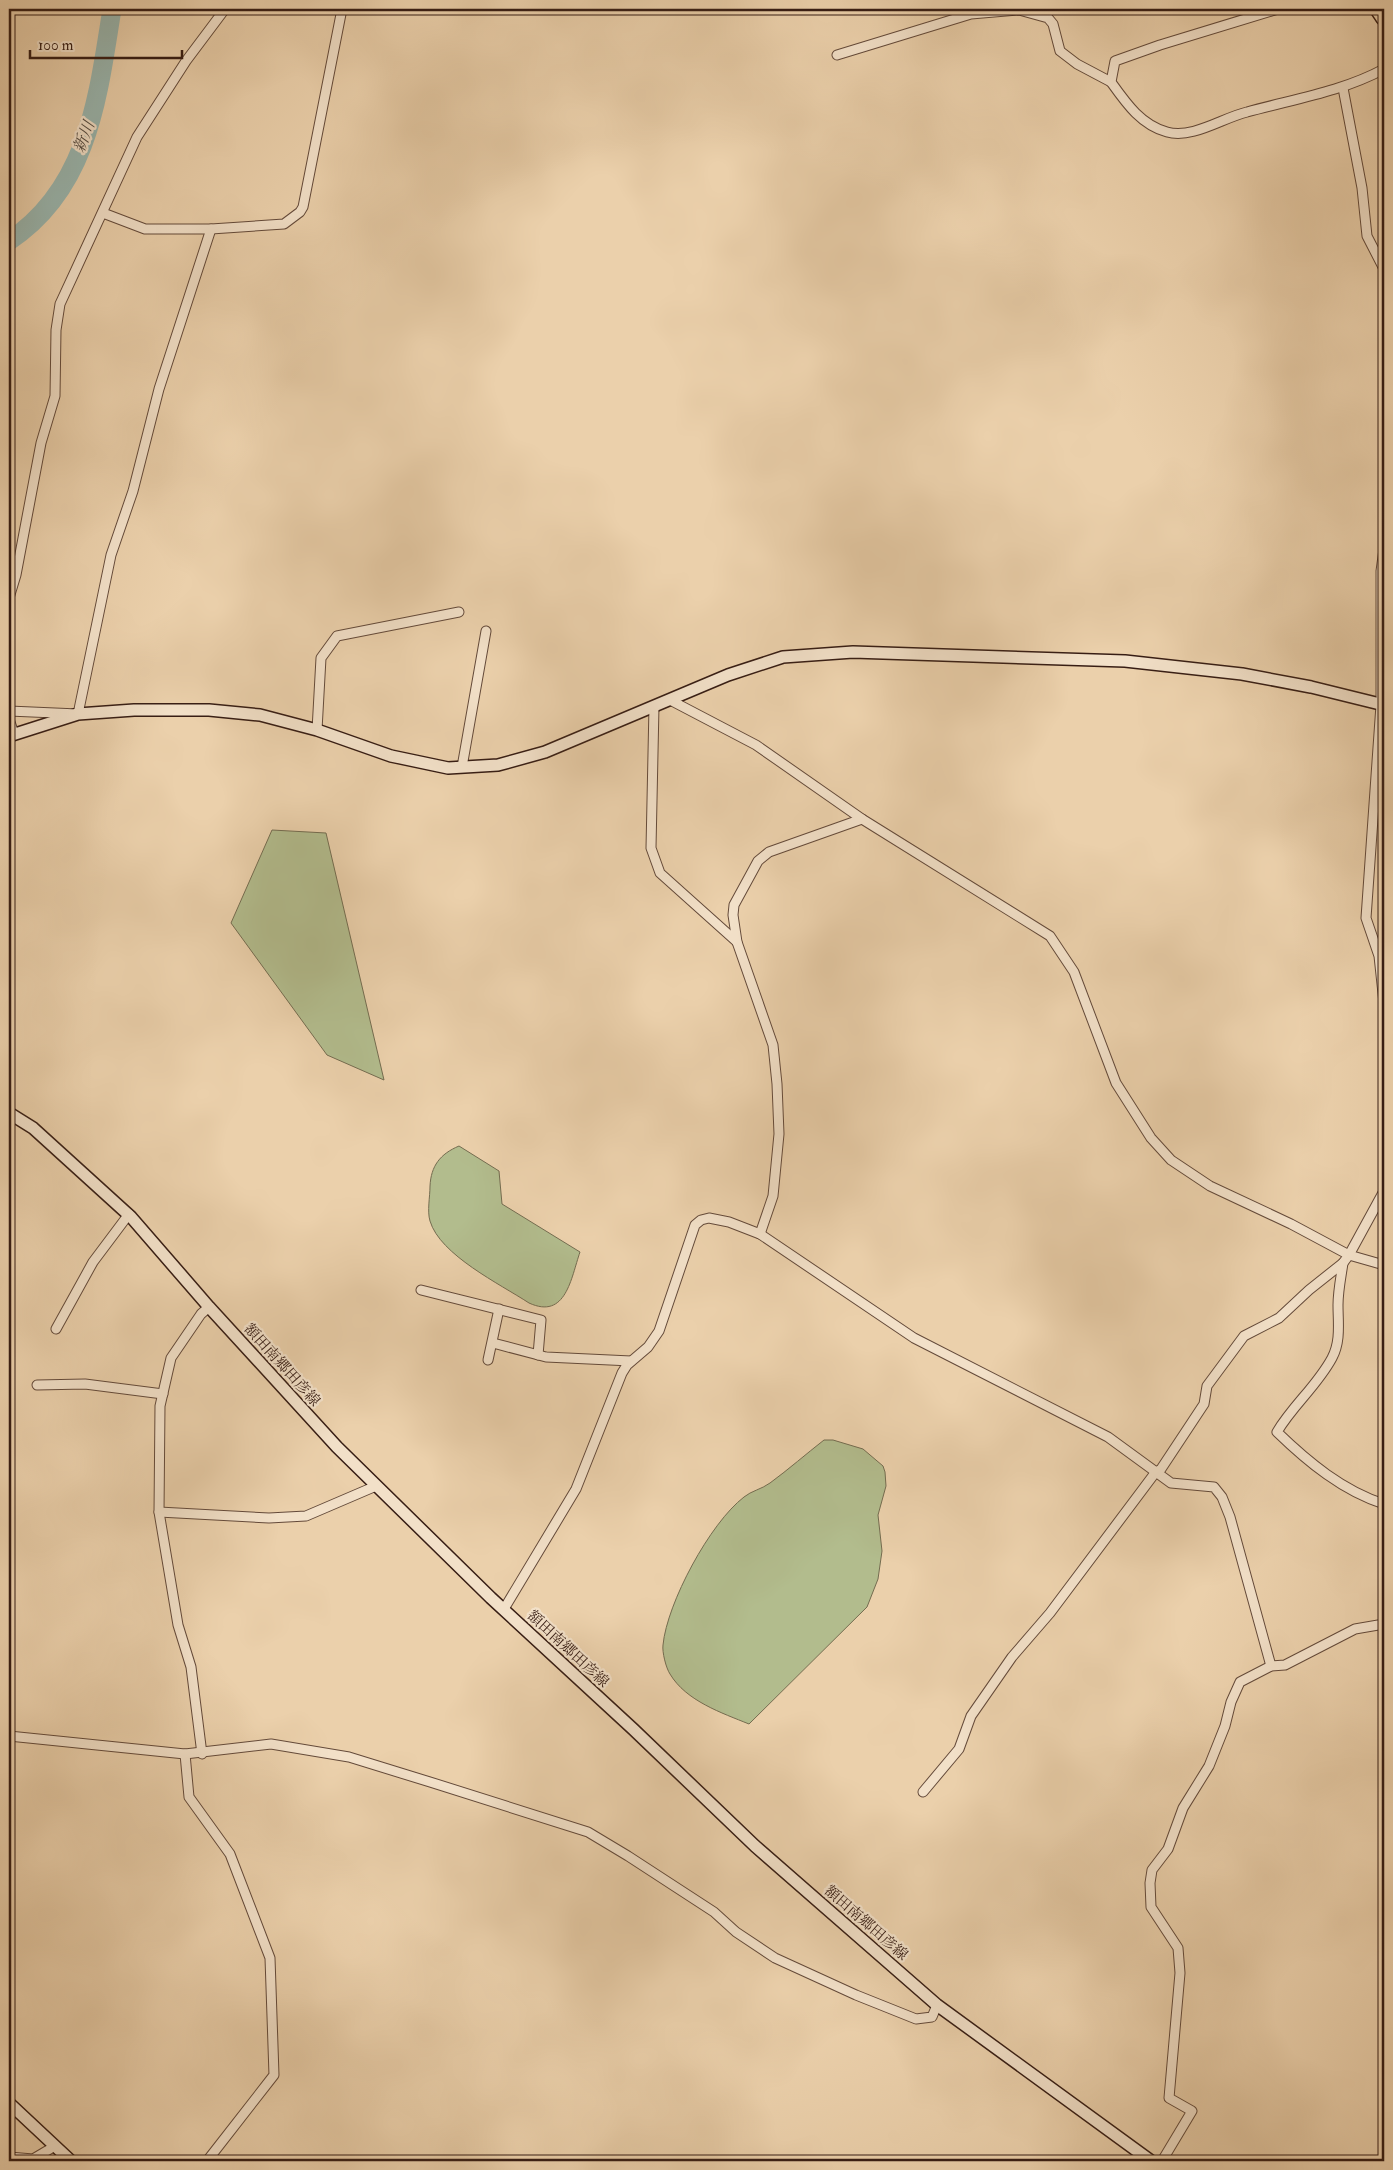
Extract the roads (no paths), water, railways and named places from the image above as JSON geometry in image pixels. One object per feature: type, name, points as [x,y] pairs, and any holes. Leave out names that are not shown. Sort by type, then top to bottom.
[{"type":"highway","points":[[1378,9],[1384,18]]},
{"type":"main road","points":[[12,735],[78,714],[134,710],[209,710],[260,716],[317,730],[391,756],[448,768],[498,764],[545,752],[728,675],[784,657],[853,652],[1125,661],[1242,674],[1311,687],[1382,705]]},
{"type":"main road","name":"額田南郷田彦線","points":[[9,1113],[33,1128],[129,1214],[209,1307],[337,1447],[504,1609],[755,1846],[937,2005],[1151,2161]]},
{"type":"main road","points":[[9,2103],[71,2161]]},
{"type":"street","points":[[9,598],[16,575],[41,443],[55,396],[56,330],[60,304],[137,137],[186,61],[225,9]]},
{"type":"street","points":[[103,213],[145,229],[211,230],[284,224],[300,212],[303,207],[320,125],[342,9]]},
{"type":"street","points":[[1111,82],[1115,61],[1160,45],[1278,9]]},
{"type":"street","points":[[837,55],[970,14],[1019,10],[1048,18],[1053,24],[1060,51],[1078,64],[1111,82],[1131,109],[1148,123],[1168,132],[1184,134],[1245,112],[1343,88],[1384,69]]},
{"type":"street","points":[[1343,88],[1362,188],[1367,236],[1384,269]]},
{"type":"street","points":[[9,712],[78,714],[111,555],[133,491],[159,388],[211,230]]},
{"type":"street","points":[[1384,549],[1381,571],[1382,705],[1366,918],[1378,956],[1384,1003]]},
{"type":"street","points":[[317,730],[320,658],[337,636],[459,612]]},
{"type":"street","points":[[462,767],[486,631]]},
{"type":"street","points":[[670,700],[756,745],[862,818],[1050,936],[1074,972],[1116,1083],[1151,1138],[1171,1160],[1210,1186],[1291,1224],[1349,1255],[1384,1265]]},
{"type":"street","points":[[654,706],[651,848],[660,873],[737,942]]},
{"type":"street","points":[[9,719],[12,735]]},
{"type":"street","points":[[760,1234],[773,1196],[778,1134],[777,1084],[773,1045],[737,942],[733,916],[734,905],[758,861],[769,852],[862,818]]},
{"type":"street","points":[[923,1792],[959,1749],[971,1716],[1012,1658],[1161,1470],[1204,1404],[1207,1386],[1244,1336],[1280,1318],[1309,1290],[1343,1263],[1384,1191]]},
{"type":"street","points":[[56,1329],[93,1262],[129,1214]]},
{"type":"street","points":[[504,1609],[576,1489],[622,1373],[648,1346],[658,1331],[695,1225],[701,1220],[709,1218],[729,1222],[760,1234],[914,1338],[1108,1437],[1156,1474],[1171,1483],[1214,1487],[1222,1497],[1230,1517],[1271,1666]]},
{"type":"street","points":[[1343,1263],[1338,1304],[1339,1334],[1333,1357],[1312,1389],[1285,1417],[1277,1432],[1321,1470],[1356,1494],[1384,1504]]},
{"type":"street","points":[[421,1290],[541,1320],[538,1355]]},
{"type":"street","points":[[202,1754],[191,1667],[178,1626],[159,1512],[160,1406],[171,1358],[201,1314],[209,1307]]},
{"type":"street","points":[[488,1360],[499,1309]]},
{"type":"street","points":[[493,1343],[546,1357],[631,1362]]},
{"type":"street","points":[[37,1385],[85,1384],[163,1394]]},
{"type":"street","points":[[159,1512],[269,1518],[306,1516],[376,1486]]},
{"type":"street","points":[[1162,2161],[1192,2111],[1169,2098],[1180,1973],[1178,1948],[1151,1906],[1150,1883],[1152,1870],[1168,1849],[1183,1808],[1209,1766],[1240,1682],[1271,1666],[1285,1665],[1355,1629],[1384,1624]]},
{"type":"street","points":[[9,1736],[185,1754],[202,1754],[271,1744],[349,1758],[588,1832],[714,1912],[736,1932],[775,1958],[856,1995],[916,2019],[932,2017],[937,2005]]},
{"type":"street","points":[[185,1754],[189,1797],[230,1854],[270,1958],[274,2075],[207,2161]]},
{"type":"street","points":[[9,2157],[33,2159],[55,2146]]},
{"type":"waterway","name":"新川","points":[[9,241],[36,219],[57,195],[73,167],[85,138],[94,107],[112,9]]}]
